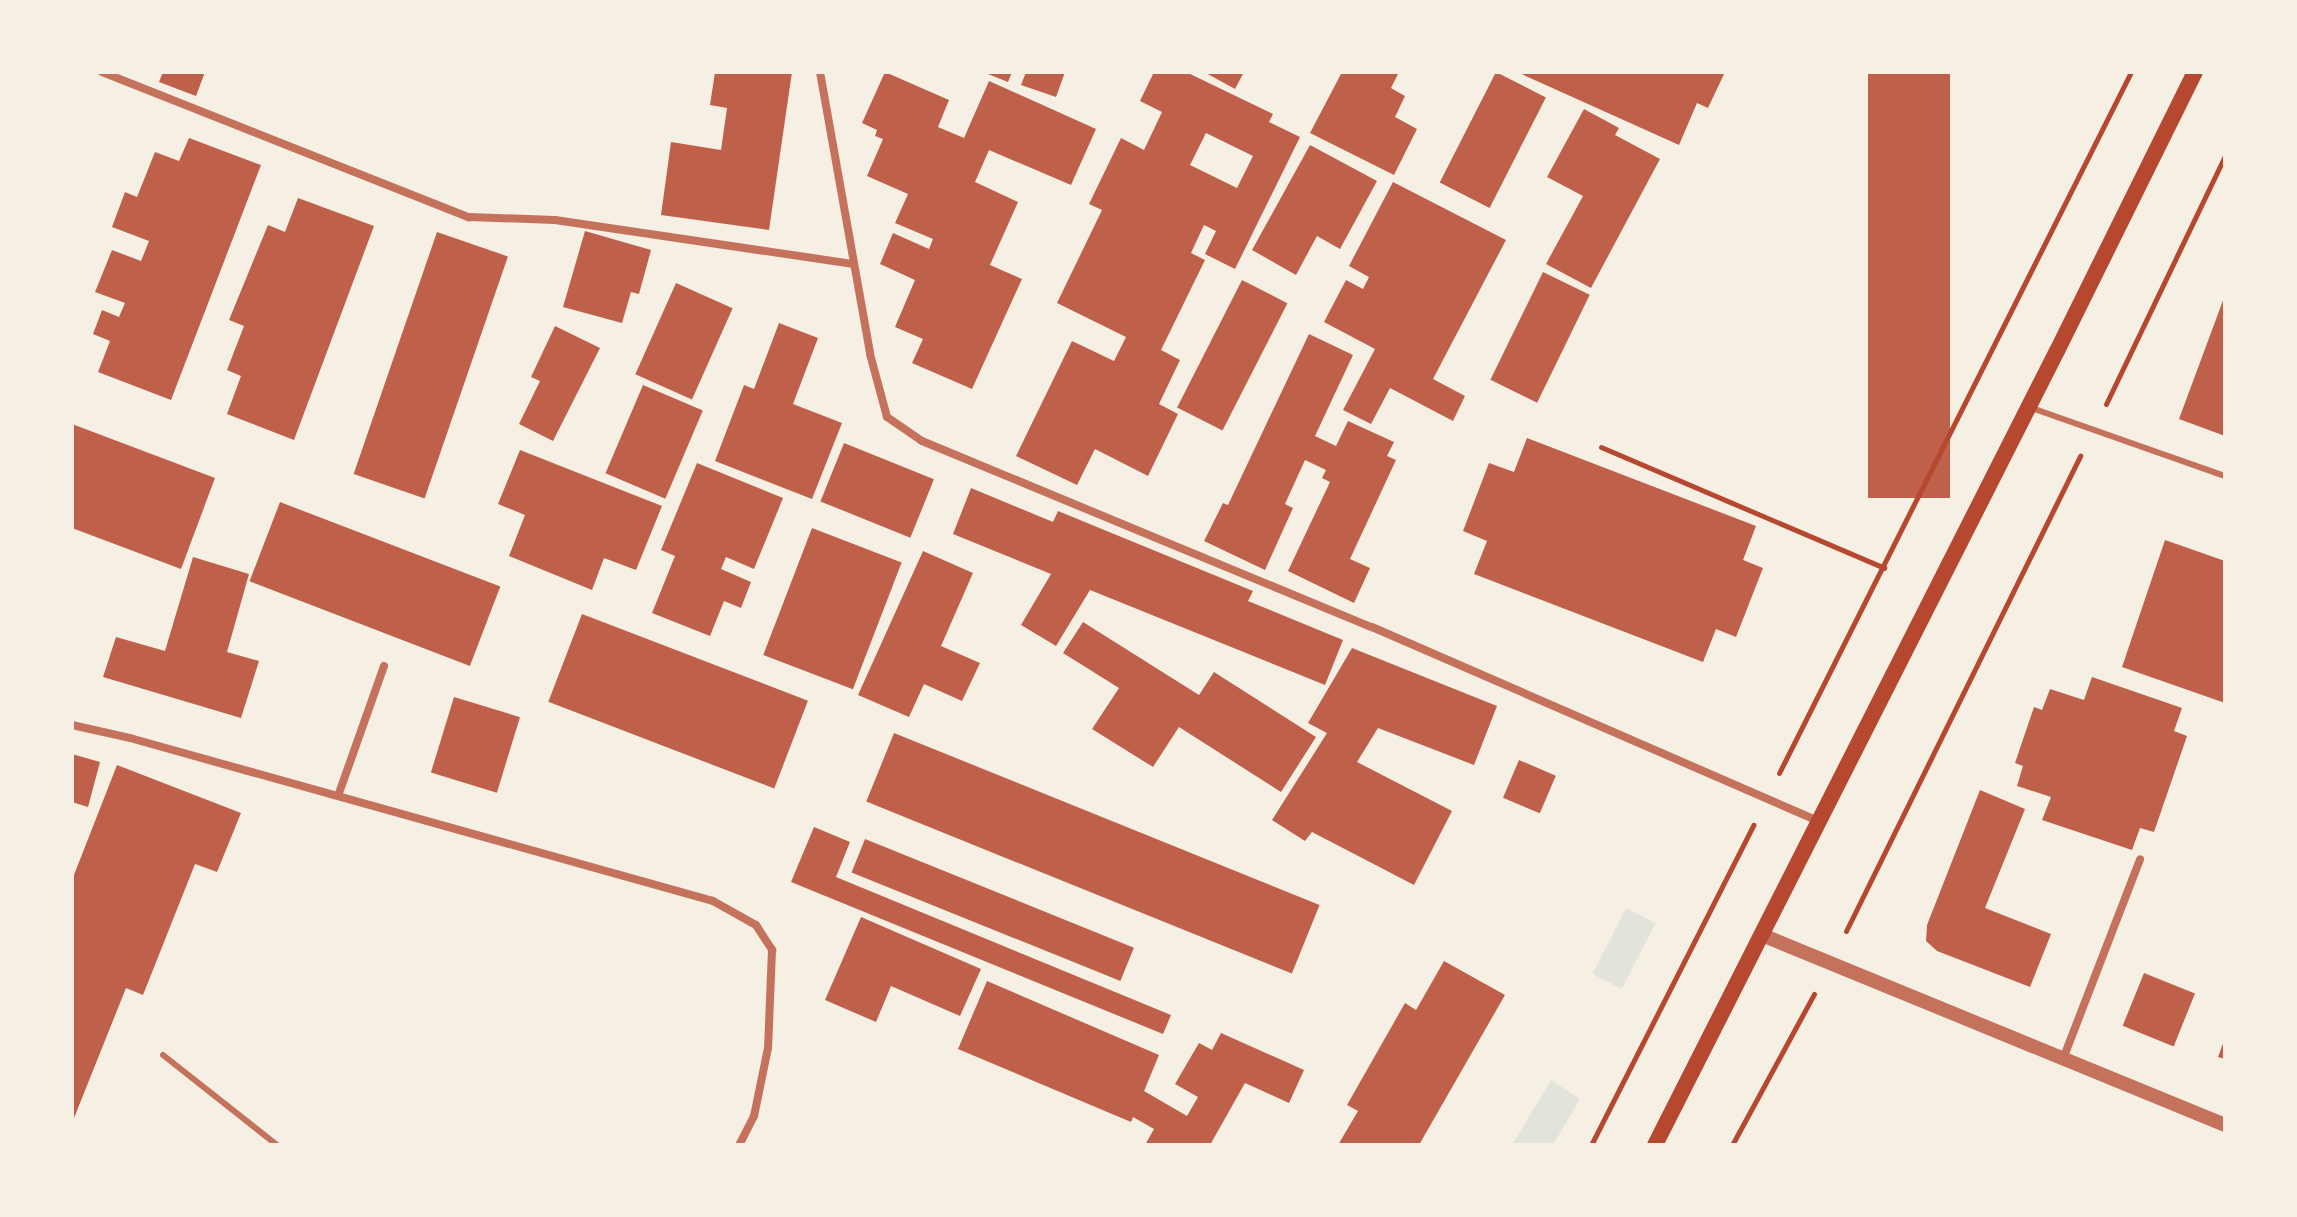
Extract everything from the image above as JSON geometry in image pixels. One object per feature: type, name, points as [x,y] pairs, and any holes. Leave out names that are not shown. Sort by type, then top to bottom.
[{"type":"main road","points":[[1655,1145],[2195,72]]},
{"type":"street","points":[[102,72],[469,217],[555,220],[854,264]]},
{"type":"street","points":[[820,72],[854,264],[887,417],[922,441],[1372,627],[1818,821]]},
{"type":"street","points":[[338,796],[384,666]]},
{"type":"street","points":[[72,725],[713,901],[756,925],[772,950],[768,1048],[754,1116],[739,1145]]},
{"type":"street","points":[[2063,1059],[2140,859]]},
{"type":"street","points":[[1762,935],[2225,1125]]},
{"type":"lane","points":[[2029,407],[2225,476]]},
{"type":"lane","points":[[163,1055],[277,1145]]},
{"type":"path","points":[[1591,1145],[2131,72]]},
{"type":"path","points":[[1732,1145],[1831,962],[2094,430],[2225,156]]},
{"type":"path","points":[[1601,447],[1884,568]]},
{"type":"shaded area","points":[[1626,908],[1655,923],[1622,989],[1592,974]]},
{"type":"shaded area","points":[[1551,1080],[1580,1099],[1553,1145],[1512,1145]]},
{"type":"building","points":[[163,72],[205,72],[196,96],[159,82]]},
{"type":"building","points":[[715,72],[792,72],[769,230],[661,215],[671,142],[721,150],[727,108],[710,105]]},
{"type":"building","points":[[885,72],[949,100],[938,127],[964,138],[989,81],[1096,129],[1071,185],[989,150],[975,182],[1018,202],[990,265],[1022,279],[972,389],[912,363],[923,339],[895,327],[915,280],[880,264],[893,233],[929,249],[933,239],[895,223],[908,194],[867,176],[883,139],[875,136],[877,130],[862,123]]},
{"type":"building","points":[[983,72],[1012,72],[1008,82]]},
{"type":"building","points":[[1026,72],[1065,72],[1056,97],[1021,85]]},
{"type":"building","points":[[1154,72],[1186,72],[1273,114],[1269,122],[1300,137],[1235,269],[1205,254],[1216,231],[1204,225],[1191,253],[1205,260],[1161,350],[1180,360],[1159,404],[1178,414],[1148,476],[1095,449],[1077,485],[1016,456],[1072,341],[1114,361],[1126,337],[1057,303],[1102,210],[1089,204],[1121,138],[1144,150],[1162,112],[1140,101]],"holes":[[[1206,133],[1253,156],[1237,188],[1190,165]]]},
{"type":"building","points":[[1204,72],[1244,72],[1235,89]]},
{"type":"building","points":[[1342,72],[1399,72],[1391,88],[1405,96],[1395,117],[1417,129],[1394,175],[1310,133]]},
{"type":"building","points":[[1496,72],[1546,97],[1490,208],[1440,182]]},
{"type":"building","points":[[1517,72],[1725,72],[1708,108],[1697,103],[1679,145]]},
{"type":"building","points":[[1868,72],[1950,72],[1950,498],[1868,498]]},
{"type":"building","points":[[1584,109],[1619,128],[1615,135],[1660,159],[1591,288],[1546,264],[1583,196],[1547,177]]},
{"type":"building","points":[[189,138],[261,165],[171,400],[98,372],[110,341],[93,334],[102,310],[119,317],[125,303],[95,292],[112,250],[141,261],[149,241],[112,227],[125,192],[137,197],[155,152],[179,161]]},
{"type":"building","points":[[1310,145],[1377,181],[1340,249],[1317,236],[1296,275],[1252,250]]},
{"type":"building","points":[[1393,182],[1506,240],[1433,379],[1465,396],[1453,421],[1390,388],[1371,424],[1343,410],[1375,349],[1324,322],[1346,280],[1363,289],[1369,277],[1349,266]]},
{"type":"building","points":[[298,198],[374,226],[294,440],[227,414],[241,376],[227,370],[244,326],[229,320],[268,225],[285,232]]},
{"type":"building","points":[[585,231],[651,250],[639,294],[631,292],[622,323],[563,307]]},
{"type":"building","points":[[437,232],[508,256],[425,498],[354,474]]},
{"type":"building","points":[[1543,272],[1590,295],[1537,403],[1490,380]]},
{"type":"building","points":[[1242,280],[1287,303],[1223,431],[1177,407]]},
{"type":"building","points":[[676,283],[733,308],[692,400],[635,374]]},
{"type":"building","points":[[2225,295],[2225,436],[2179,419]]},
{"type":"building","points":[[779,323],[818,338],[793,404],[842,423],[812,499],[715,461],[744,385],[754,389]]},
{"type":"building","points":[[555,326],[600,348],[553,441],[519,424],[540,381],[531,377]]},
{"type":"building","points":[[1309,334],[1353,355],[1315,436],[1336,446],[1348,421],[1394,442],[1387,456],[1396,460],[1350,559],[1370,568],[1354,603],[1288,571],[1330,482],[1322,478],[1326,470],[1305,460],[1285,504],[1293,508],[1265,570],[1204,541],[1223,503],[1228,505]]},
{"type":"building","points":[[643,385],[703,410],[665,499],[605,473]]},
{"type":"building","points":[[72,424],[215,478],[181,569],[72,528]]},
{"type":"building","points":[[1527,438],[1756,526],[1743,560],[1763,568],[1736,637],[1716,629],[1703,662],[1474,574],[1487,541],[1463,531],[1489,463],[1514,472]]},
{"type":"building","points":[[844,443],[934,479],[910,538],[820,501]]},
{"type":"building","points":[[520,450],[662,506],[636,570],[604,558],[592,590],[509,556],[525,515],[498,504]]},
{"type":"building","points":[[697,463],[783,498],[754,569],[726,557],[721,569],[751,582],[741,608],[724,601],[710,636],[652,613],[675,556],[661,550]]},
{"type":"building","points":[[971,488],[1053,522],[1058,511],[1253,591],[1248,601],[1343,640],[1325,685],[1090,590],[1056,646],[1021,625],[1051,574],[953,534]]},
{"type":"building","points":[[280,502],[500,587],[470,666],[250,581]]},
{"type":"building","points":[[812,528],[902,562],[853,689],[763,655]]},
{"type":"building","points":[[2165,540],[2225,561],[2225,703],[2122,667]]},
{"type":"building","points":[[923,551],[973,573],[941,646],[980,663],[962,701],[924,684],[909,717],[858,695]]},
{"type":"building","points":[[193,557],[249,574],[227,652],[259,661],[241,718],[103,677],[116,637],[165,651]]},
{"type":"building","points":[[582,614],[808,701],[774,788],[548,702]]},
{"type":"building","points":[[1083,622],[1199,695],[1214,672],[1316,737],[1281,792],[1179,727],[1153,767],[1092,729],[1119,688],[1063,653]]},
{"type":"building","points":[[1352,648],[1497,706],[1474,765],[1378,728],[1357,762],[1452,811],[1414,885],[1312,832],[1305,841],[1272,820],[1327,733],[1308,723]]},
{"type":"building","points":[[2092,677],[2182,708],[2174,731],[2187,736],[2154,832],[2140,828],[2132,850],[2042,820],[2051,797],[2017,786],[2023,766],[2015,763],[2034,707],[2042,710],[2050,689],[2084,700]]},
{"type":"building","points":[[454,697],[520,717],[497,793],[431,773]]},
{"type":"building","points":[[894,733],[1320,905],[1292,974],[866,802]]},
{"type":"building","points":[[72,754],[100,762],[88,807],[72,802]]},
{"type":"building","points":[[1519,760],[1556,776],[1540,813],[1503,798]]},
{"type":"building","points":[[117,765],[241,813],[217,872],[195,864],[143,995],[126,988],[74,1118],[72,880]]},
{"type":"building","points":[[1980,790],[2025,809],[1985,908],[2051,934],[2030,987],[1937,951],[1926,941],[1927,925]]},
{"type":"building","points":[[814,827],[850,842],[836,877],[1171,1015],[1163,1034],[791,882]]},
{"type":"building","points":[[865,839],[1134,948],[1120,981],[852,872]]},
{"type":"building","points":[[861,917],[981,969],[960,1016],[891,986],[876,1022],[825,1000]]},
{"type":"building","points":[[1444,961],[1505,995],[1419,1145],[1338,1145],[1358,1111],[1347,1105],[1405,1003],[1416,1010]]},
{"type":"building","points":[[2144,973],[2195,994],[2174,1046],[2123,1026]]},
{"type":"building","points":[[987,981],[1159,1055],[1144,1091],[1187,1116],[1198,1097],[1175,1084],[1199,1043],[1212,1050],[1221,1033],[1304,1070],[1289,1103],[1245,1083],[1210,1145],[1145,1145],[1154,1129],[1133,1117],[1131,1122],[958,1049]]},
{"type":"building","points":[[2225,1038],[2225,1059],[2218,1057]]}]
